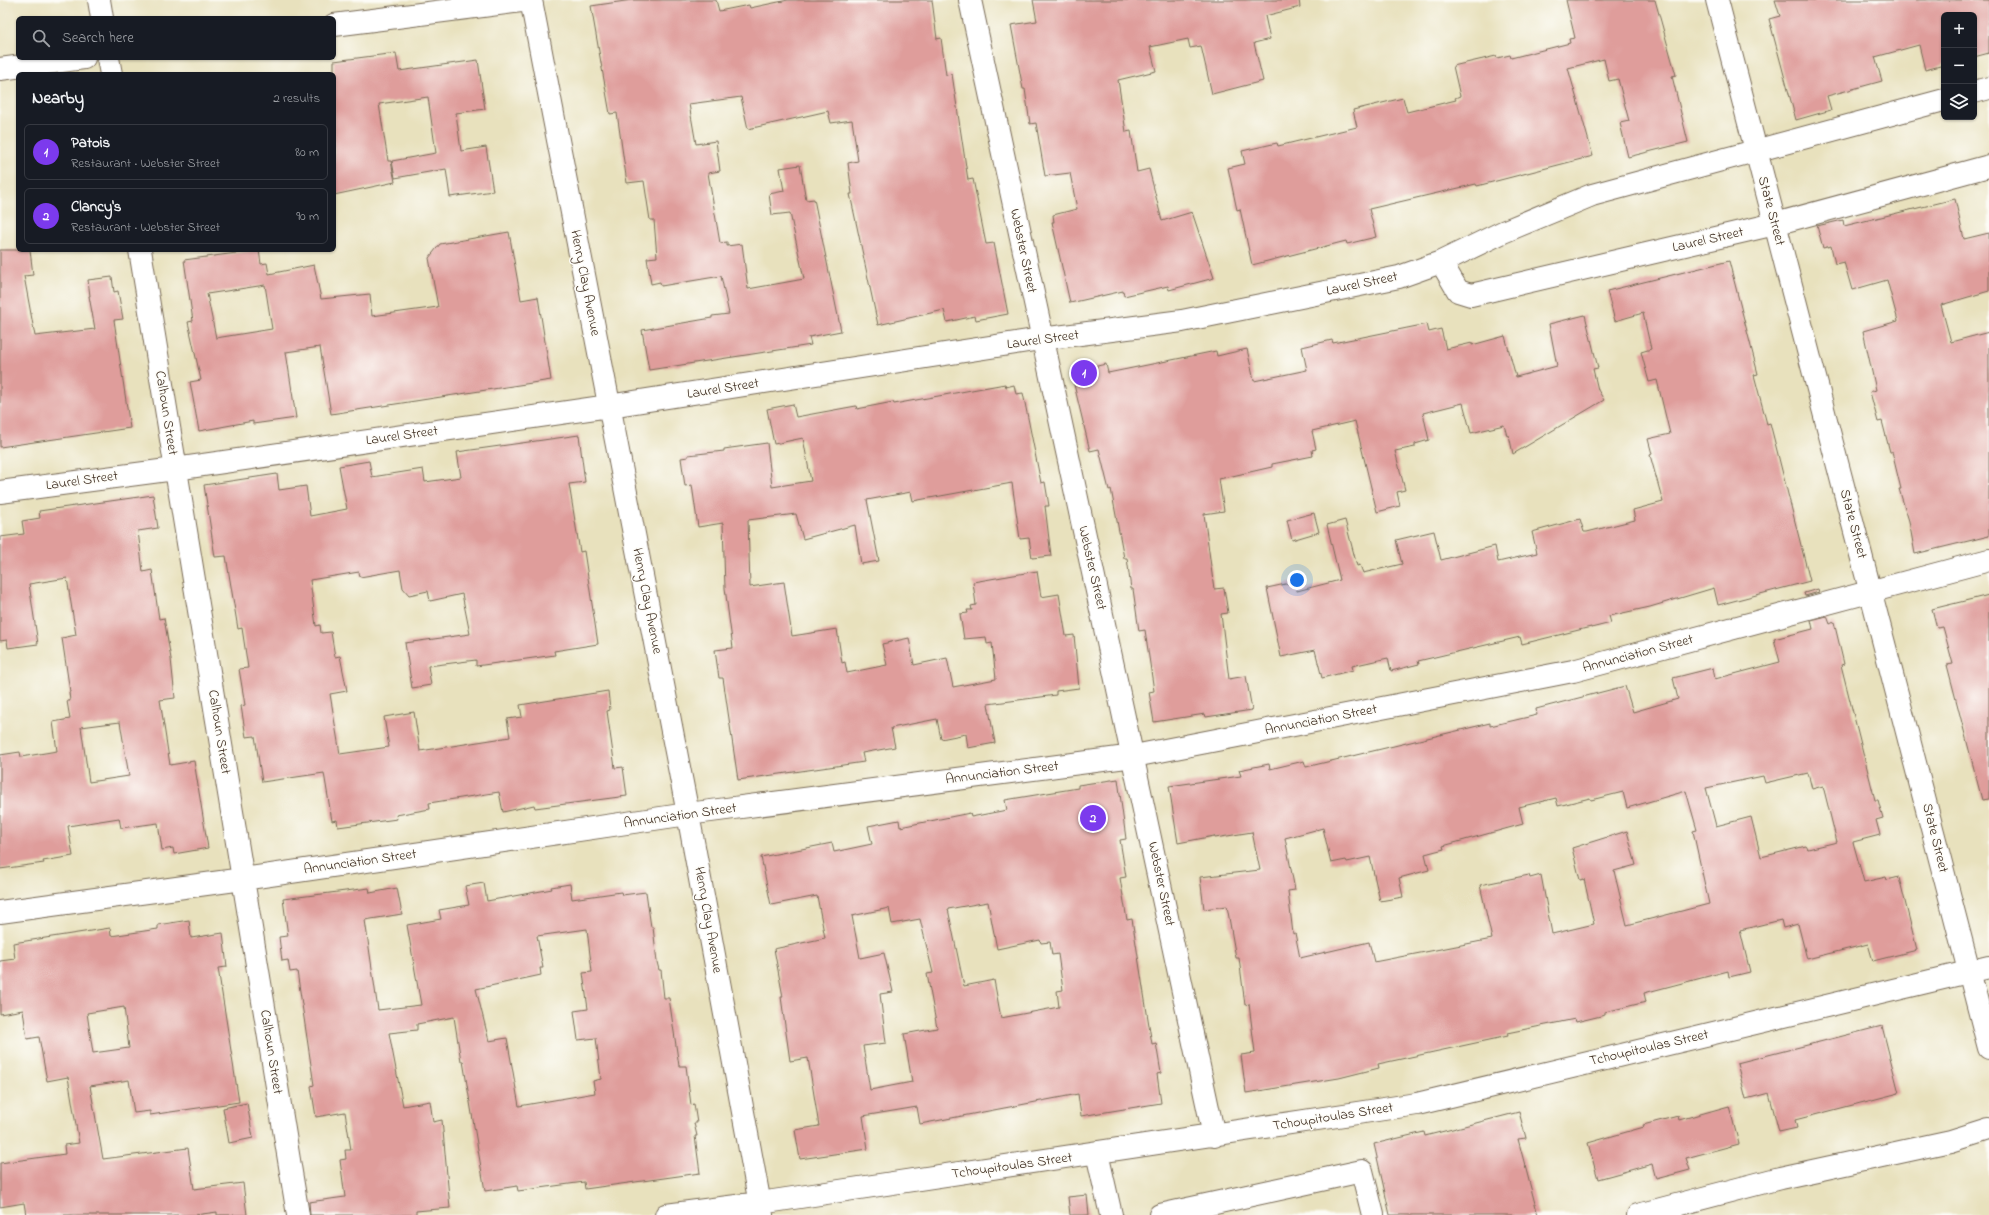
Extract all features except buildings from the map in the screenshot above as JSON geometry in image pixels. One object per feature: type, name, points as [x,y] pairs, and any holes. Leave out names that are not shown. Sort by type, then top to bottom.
[{"type":"street","points":[[98,0],[102,16]]},
{"type":"street","points":[[336,25],[530,0]]},
{"type":"street","name":"Henry Clay Avenue","points":[[530,0],[688,814],[761,1209]]},
{"type":"street","name":"Webster Street","points":[[970,0],[1041,339],[1134,756],[1214,1136]]},
{"type":"street","name":"State Street","points":[[1717,0],[1871,592],[1979,970],[1989,1048]]},
{"type":"street","points":[[0,69],[69,60]]},
{"type":"street","points":[[108,60],[111,72]]},
{"type":"street","points":[[1977,91],[1989,88]]},
{"type":"street","name":"Laurel Street","points":[[0,492],[175,469],[609,406],[1041,339],[1182,321],[1399,277],[1441,262],[1503,232],[1592,195],[1941,101]]},
{"type":"street","name":"Laurel Street","points":[[1441,262],[1458,291],[1471,295],[1775,224],[1989,166]]},
{"type":"street","name":"Calhoun Street","points":[[140,252],[298,1215]]},
{"type":"street","name":"Annunciation Street","points":[[0,912],[243,879],[688,814],[1134,756],[1573,671],[1989,560]]},
{"type":"street","name":"Tchoupitoulas Street","points":[[666,1215],[761,1209],[1097,1153],[1417,1104],[1979,970]]},
{"type":"street","points":[[1638,1215],[1780,1178],[1950,1141],[1989,1129]]},
{"type":"street","points":[[1097,1153],[1111,1215]]},
{"type":"street","points":[[1160,1215],[1362,1171],[1373,1215]]},
{"type":"place","name":"Patois","points":[[1084,373]]},
{"type":"place","name":"Clancy's","points":[[1093,818]]}]
